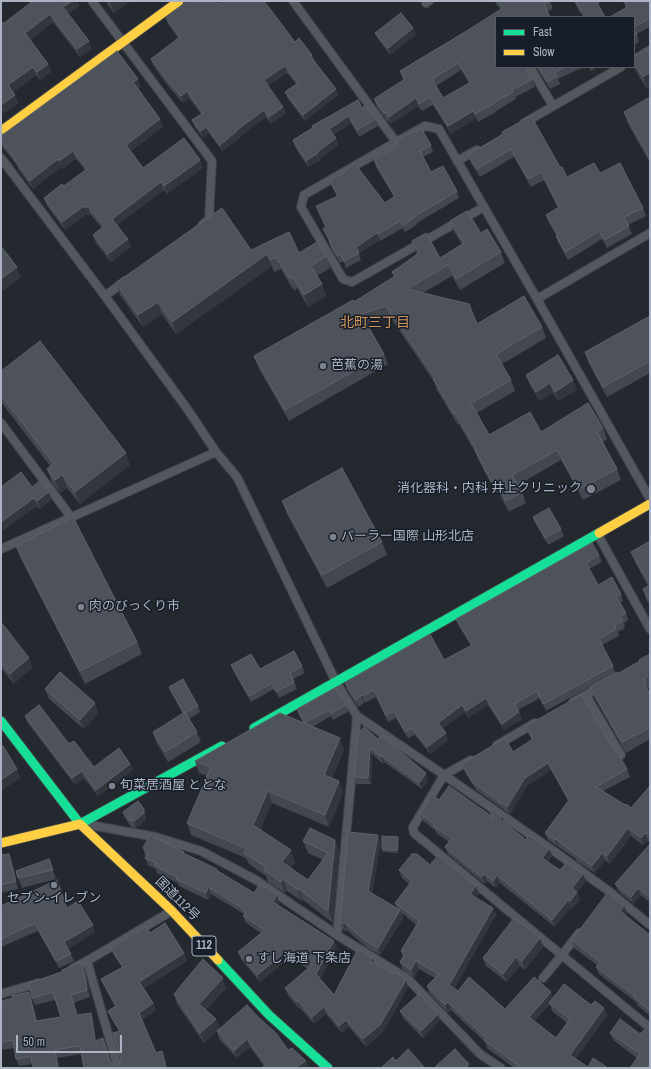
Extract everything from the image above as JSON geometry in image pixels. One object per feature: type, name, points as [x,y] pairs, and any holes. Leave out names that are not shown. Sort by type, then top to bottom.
[{"type":"main road","points":[[1,131],[178,1]]},
{"type":"main road","points":[[248,731],[650,504]]},
{"type":"main road","name":"国道112号","points":[[1,721],[80,824],[172,911],[269,1015],[328,1068]]},
{"type":"main road","points":[[1,843],[80,824],[228,743]]},
{"type":"lane","points":[[92,1],[212,161],[209,219],[197,228]]},
{"type":"lane","points":[[293,1],[396,142]]},
{"type":"lane","points":[[635,59],[650,50]]},
{"type":"lane","points":[[531,68],[553,106]]},
{"type":"lane","points":[[519,126],[619,68]]},
{"type":"lane","points":[[484,207],[352,282],[343,279],[302,207],[304,195],[425,126],[439,128],[457,161],[484,207],[537,299],[650,499]]},
{"type":"lane","points":[[457,161],[485,146]]},
{"type":"lane","points":[[1,158],[105,296],[188,410],[216,452],[237,477],[336,682],[356,716],[558,854],[610,892],[650,925]]},
{"type":"lane","points":[[537,299],[650,234]]},
{"type":"lane","points":[[105,296],[129,278]]},
{"type":"lane","points":[[1,423],[71,517]]},
{"type":"lane","points":[[1,549],[216,452]]},
{"type":"lane","points":[[598,534],[650,628]]},
{"type":"lane","points":[[568,705],[605,684]]},
{"type":"lane","points":[[586,695],[621,755]]},
{"type":"lane","points":[[337,935],[356,716]]},
{"type":"lane","points":[[490,749],[543,718]]},
{"type":"lane","points":[[477,756],[444,775],[413,827],[414,834],[650,1028]]},
{"type":"lane","points":[[80,824],[156,837],[201,851],[256,880],[337,935],[408,979],[480,1054],[501,1068]]},
{"type":"lane","points":[[69,970],[88,961],[172,911]]},
{"type":"lane","points":[[543,978],[586,924]]},
{"type":"lane","points":[[88,961],[118,1068]]},
{"type":"lane","points":[[1,994],[43,982]]},
{"type":"building","points":[[33,1],[72,1],[63,7],[89,41],[77,49],[50,14],[25,33],[48,64],[37,72],[33,67],[8,85],[15,95],[1,105],[1,20],[3,24]]},
{"type":"building","points":[[187,1],[215,1],[217,4],[221,1],[264,1],[295,42],[299,38],[312,55],[310,56],[336,89],[303,115],[285,92],[298,83],[285,66],[264,80],[283,107],[269,117],[264,110],[220,145],[206,127],[200,131],[192,120],[203,113],[187,91],[181,96],[151,59],[180,37],[166,18]]},
{"type":"building","points":[[497,1],[550,1],[544,4],[550,16],[495,16],[495,68],[526,68],[532,79],[512,90],[513,92],[475,114],[473,111],[448,126],[430,97],[419,104],[416,98],[389,117],[386,112],[384,113],[374,99],[405,79],[400,71],[503,8]],"holes":[[[458,63],[471,82],[443,98],[432,79]]]},
{"type":"building","points":[[575,1],[596,1],[604,16],[584,16]]},
{"type":"building","points":[[624,1],[650,1],[650,18],[635,26],[635,16],[612,16],[627,7]]},
{"type":"building","points":[[401,13],[413,28],[388,48],[375,33]]},
{"type":"building","points":[[646,49],[650,55],[650,72],[643,77],[635,65],[635,56]]},
{"type":"building","points":[[117,51],[138,79],[133,82],[160,119],[126,145],[143,168],[184,138],[200,160],[164,186],[161,182],[112,219],[128,239],[108,254],[93,235],[104,226],[88,206],[85,208],[84,206],[62,222],[44,198],[62,184],[64,186],[87,169],[73,151],[59,161],[58,159],[30,181],[1,141],[1,135]]},
{"type":"building","points":[[539,68],[563,68],[555,72],[557,76],[548,82]]},
{"type":"building","points":[[650,97],[650,159],[624,112]]},
{"type":"building","points":[[358,100],[362,108],[365,106],[375,119],[357,130],[349,116],[329,129],[336,138],[306,161],[293,140],[313,128],[312,126]]},
{"type":"building","points":[[531,116],[567,177],[594,163],[600,173],[620,163],[643,208],[624,217],[629,226],[604,240],[599,231],[565,252],[556,236],[558,234],[546,215],[559,207],[541,172],[528,179],[511,149],[477,169],[468,155],[503,134],[502,132]]},
{"type":"building","points":[[421,128],[431,145],[420,151],[431,172],[443,166],[457,191],[415,216],[403,225],[400,221],[378,234],[377,233],[356,247],[359,253],[344,261],[340,254],[337,256],[329,241],[330,240],[323,229],[326,227],[316,206],[338,196],[330,180],[346,172],[345,170],[355,164],[385,203],[395,196],[374,160],[398,146],[396,141]]},
{"type":"building","points":[[222,208],[251,250],[289,232],[299,253],[317,242],[326,256],[311,266],[322,284],[304,295],[293,277],[290,279],[276,257],[270,260],[267,254],[172,322],[158,302],[138,315],[116,283]]},
{"type":"building","points":[[467,211],[481,233],[487,229],[501,252],[456,279],[448,265],[407,289],[469,304],[477,324],[524,296],[542,327],[496,354],[511,380],[471,403],[489,435],[530,412],[541,432],[588,403],[603,428],[597,432],[617,469],[579,489],[557,450],[512,475],[522,492],[506,501],[494,481],[492,482],[475,450],[476,449],[433,379],[435,378],[386,306],[361,314],[384,354],[285,410],[254,356],[353,300],[354,302],[395,276],[392,272],[419,253],[412,241],[426,233],[440,258],[464,243],[450,221]]},
{"type":"building","points":[[1,246],[17,267],[1,279]]},
{"type":"building","points":[[650,316],[650,361],[603,387],[585,352]]},
{"type":"building","points":[[40,341],[126,453],[75,492],[62,475],[55,480],[47,469],[54,464],[1,395],[1,371]]},
{"type":"building","points":[[558,355],[573,380],[555,392],[550,383],[536,392],[526,375]]},
{"type":"building","points":[[342,468],[382,542],[322,575],[282,501]]},
{"type":"building","points":[[21,472],[32,487],[40,481],[49,492],[37,501],[34,498],[1,522],[1,487]]},
{"type":"building","points":[[549,508],[561,529],[545,538],[533,517]]},
{"type":"building","name":"肉のびっくり市","points":[[73,517],[137,642],[80,671],[16,546]]},
{"type":"building","points":[[650,541],[650,585],[631,552]]},
{"type":"building","points":[[592,543],[599,555],[586,563],[598,585],[612,577],[621,594],[616,596],[626,613],[620,616],[623,621],[615,625],[616,629],[599,639],[613,666],[543,704],[537,691],[514,704],[519,712],[502,724],[486,698],[466,711],[462,705],[438,723],[446,733],[427,747],[412,728],[405,732],[394,711],[386,715],[374,690],[355,700],[345,683],[430,634],[444,660],[472,645],[456,619]]},
{"type":"building","points":[[650,585],[650,602],[643,589]]},
{"type":"building","points":[[1,622],[29,658],[10,674],[1,662]]},
{"type":"building","points":[[294,651],[302,666],[290,673],[294,682],[276,692],[272,683],[249,696],[231,665],[251,654],[260,669]]},
{"type":"building","points":[[650,654],[650,675],[644,679],[646,683],[644,684],[650,694],[650,730],[649,728],[622,742],[590,687],[617,672],[617,674]]},
{"type":"building","points":[[60,672],[95,703],[80,720],[45,689]]},
{"type":"building","points":[[183,679],[198,706],[185,713],[169,687]]},
{"type":"building","points":[[335,688],[346,705],[331,713],[329,710],[304,723],[297,709]]},
{"type":"building","points":[[581,695],[627,769],[596,787],[631,808],[650,786],[650,834],[645,833],[641,838],[628,828],[607,856],[602,853],[592,866],[556,839],[555,840],[545,833],[569,800],[548,763],[525,778],[507,807],[473,783],[462,764],[505,738],[513,752],[533,739],[526,726]]},
{"type":"building","points":[[39,705],[69,744],[74,741],[94,767],[119,748],[130,764],[96,790],[82,771],[72,778],[25,716]]},
{"type":"building","points":[[185,712],[197,732],[165,752],[153,732]]},
{"type":"building","points":[[280,713],[340,738],[324,775],[339,781],[325,815],[268,791],[253,825],[291,850],[282,862],[308,880],[328,853],[303,841],[310,828],[335,840],[328,911],[299,889],[298,890],[283,879],[281,882],[264,870],[266,867],[244,853],[247,849],[187,823],[211,767],[195,761]]},
{"type":"building","points":[[364,727],[378,739],[381,736],[426,773],[419,783],[370,748],[368,778],[354,777],[358,734]]},
{"type":"building","points":[[3,746],[17,769],[1,780],[1,747]]},
{"type":"building","points":[[449,786],[494,818],[487,806],[502,816],[500,819],[526,840],[529,835],[549,849],[542,858],[560,870],[567,862],[583,874],[572,888],[577,892],[570,901],[568,900],[552,920],[497,875],[493,881],[484,874],[482,877],[445,847],[452,838],[433,826],[434,824],[420,814],[432,794],[439,800]]},
{"type":"building","points":[[138,801],[144,809],[144,813],[134,821],[129,820],[123,812]]},
{"type":"building","points":[[348,832],[378,835],[368,891],[400,910],[378,948],[363,939],[344,922],[343,924],[340,922]]},
{"type":"building","points":[[150,835],[217,869],[216,870],[254,893],[260,884],[277,895],[273,902],[334,941],[316,974],[334,995],[358,949],[372,958],[370,961],[394,974],[395,972],[402,976],[406,980],[380,1025],[363,1039],[346,1020],[339,1026],[324,1007],[312,1017],[285,988],[312,965],[288,950],[257,975],[238,952],[265,930],[243,916],[246,914],[243,910],[244,909],[208,887],[206,893],[176,879],[177,877],[155,866],[156,863],[145,858],[148,851],[143,848]]},
{"type":"building","points":[[382,836],[398,837],[397,850],[382,849]]},
{"type":"building","points":[[650,844],[650,897],[638,888],[631,897],[615,884]]},
{"type":"building","points":[[9,854],[16,881],[1,885],[1,855]]},
{"type":"building","points":[[412,854],[417,854],[430,865],[438,855],[476,886],[470,894],[493,908],[449,985],[458,991],[469,977],[505,1009],[534,977],[551,992],[529,1017],[556,1038],[570,1019],[549,1003],[564,984],[591,1005],[595,1001],[604,1008],[570,1055],[588,1067],[593,1058],[608,1068],[518,1068],[519,1066],[484,1040],[486,1038],[448,1002],[445,1005],[427,986],[439,974],[416,961],[411,970],[400,962],[405,954],[401,951],[419,921],[395,903],[412,881],[399,870]]},
{"type":"building","points":[[49,859],[53,870],[18,878],[16,871]]},
{"type":"building","points":[[57,880],[67,908],[78,901],[93,925],[64,942],[71,954],[56,961],[35,923],[1,939],[1,906]]},
{"type":"building","points":[[608,892],[624,906],[620,911],[650,935],[650,966],[647,969],[650,971],[650,1011],[634,997],[635,996],[596,967],[600,962],[572,940]]},
{"type":"building","points":[[514,918],[540,938],[522,961],[516,957],[503,974],[483,958]]},
{"type":"building","points":[[165,923],[184,953],[139,982],[153,1003],[139,1013],[156,1053],[162,1051],[166,1068],[84,1068],[80,1046],[55,1050],[58,1068],[33,1068],[31,1056],[16,1059],[13,1040],[1,1042],[1,1001],[13,998],[12,996],[29,992],[36,1021],[61,1017],[53,992],[32,998],[29,983],[62,972],[62,970],[81,962],[87,990],[71,995],[77,1015],[91,1013],[95,1041],[103,1038],[110,1062],[114,1066],[117,1066],[121,1059],[113,1033],[120,1031],[108,1011],[116,1006],[101,979],[123,967],[111,948],[146,926],[150,933]]},
{"type":"building","points":[[203,959],[223,978],[199,1004],[216,1019],[200,1033],[174,994]]},
{"type":"building","points":[[419,994],[438,1014],[421,1031],[400,1011]]},
{"type":"building","points":[[247,1005],[276,1033],[288,1050],[292,1048],[306,1061],[294,1068],[261,1068],[266,1065],[247,1039],[234,1051],[217,1031]]},
{"type":"building","points":[[620,1019],[640,1034],[644,1030],[650,1034],[650,1068],[630,1068],[640,1054],[610,1033]]},
{"type":"building","points":[[408,1049],[425,1068],[381,1068],[393,1057],[396,1061]]},
{"type":"building","points":[[455,1049],[469,1064],[465,1068],[437,1068],[436,1066]]},
{"type":"traffic: fast","points":[[254,728],[599,533]]},
{"type":"traffic: fast","points":[[1,721],[80,824],[222,746]]},
{"type":"traffic: fast","points":[[218,960],[269,1015],[328,1068]]},
{"type":"traffic: slow","points":[[1,131],[179,1]]},
{"type":"traffic: slow","points":[[599,533],[650,504]]},
{"type":"traffic: slow","points":[[1,843],[80,824],[172,911],[218,960]]},
{"type":"place","name":"芭蕉の湯","points":[[323,366]]},
{"type":"place","name":"消化器科・内科 井上クリニック","points":[[591,489]]},
{"type":"place","name":"パーラー国際 山形北店","points":[[333,537]]},
{"type":"place","name":"肉のびっくり市","points":[[81,607]]},
{"type":"place","name":"旬菜居酒屋 ととな","points":[[112,786]]},
{"type":"place","name":"セブン-イレブン","points":[[54,885]]},
{"type":"place","name":"すし海道 下条店","points":[[249,959]]},
{"type":"district","name":"北町三丁目","points":[[375,323]]}]
